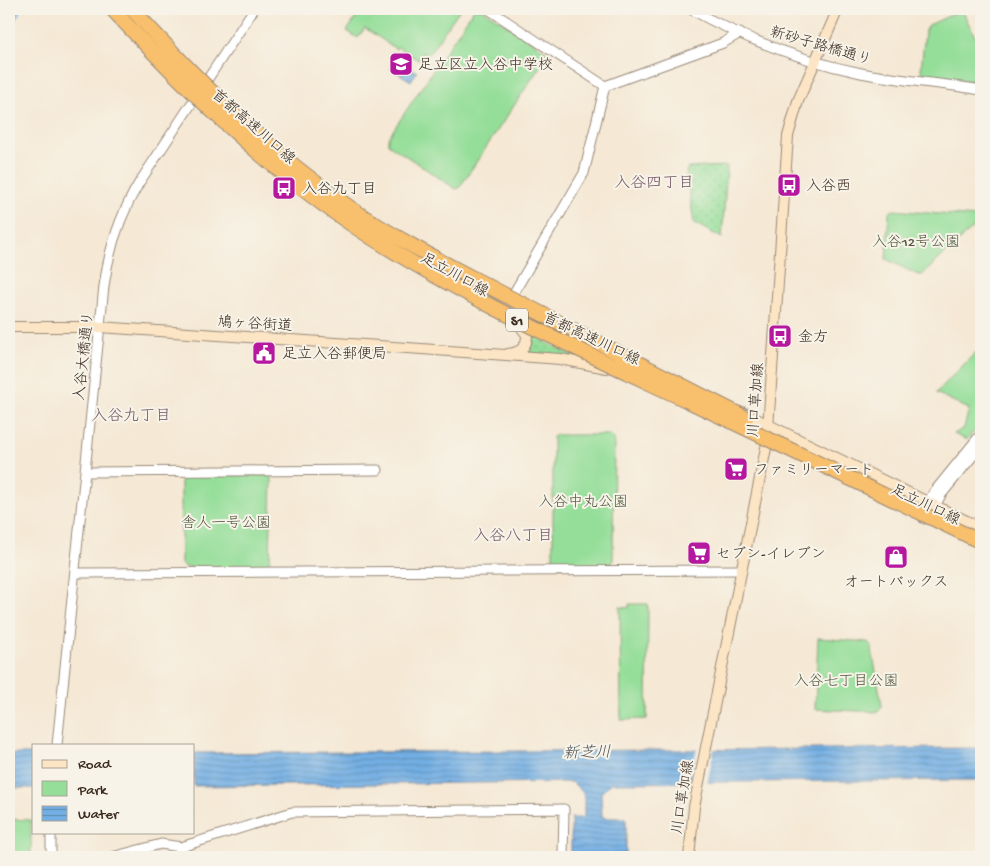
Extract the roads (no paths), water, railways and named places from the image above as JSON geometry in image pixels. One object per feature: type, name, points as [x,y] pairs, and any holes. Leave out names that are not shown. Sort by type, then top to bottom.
[{"type":"highway","points":[[112,9],[260,149],[342,211],[435,271],[506,309],[635,373]]},
{"type":"highway","name":"首都高速川口線","points":[[112,9],[191,92],[257,154],[344,220],[388,248],[434,276],[526,325],[765,437],[981,542]]},
{"type":"highway","name":"首都高速川口線","points":[[132,9],[189,70],[256,134],[328,192],[379,226],[440,261],[539,313],[765,428],[981,534]]},
{"type":"main road","name":"足立川口線","points":[[107,9],[193,101],[284,182],[333,218],[410,267],[521,326],[767,443],[981,548]]},
{"type":"main road","name":"足立川口線","points":[[137,9],[206,81],[273,143],[344,198],[423,248],[512,296],[768,425],[981,528]]},
{"type":"main road","name":"川口草加線","points":[[689,857],[696,798],[767,443],[788,136],[798,101],[838,9]]},
{"type":"main road","name":"鳩ヶ谷街道","points":[[500,354],[513,353],[523,349],[527,342],[527,335],[521,326]]},
{"type":"main road","name":"鳩ヶ谷街道","points":[[9,327],[99,328],[500,354],[560,360],[607,368]]},
{"type":"street","name":"入谷大橋通り","points":[[57,744],[99,328],[106,268],[113,240],[123,213],[139,182],[254,9]]},
{"type":"street","points":[[488,9],[605,86]]},
{"type":"street","name":"新砂子路橋通り","points":[[690,9],[740,33],[816,61],[861,73],[981,90]]},
{"type":"street","points":[[605,86],[724,43],[740,33]]},
{"type":"street","points":[[512,296],[584,173],[605,86]]},
{"type":"street","points":[[924,520],[931,515],[934,492],[981,434]]},
{"type":"street","points":[[932,504],[981,446]]},
{"type":"street","points":[[86,472],[378,470]]},
{"type":"street","points":[[75,573],[741,570]]},
{"type":"street","points":[[112,857],[161,844],[181,847],[292,812],[564,810],[563,857]]},
{"type":"street","points":[[51,834],[51,857]]},
{"type":"water","points":[[397,59],[417,72],[411,81],[391,69]]},
{"type":"water","name":"新芝川","points":[[981,748],[981,780],[611,783],[601,793],[602,816],[605,818],[626,818],[626,857],[571,857],[571,818],[581,818],[584,816],[584,794],[572,782],[195,786],[195,753]]},
{"type":"water","points":[[9,754],[32,754],[32,788],[9,788]]},
{"type":"waterway","points":[[9,21],[16,9]]},
{"type":"place","name":"足立区立入谷中学校","points":[[401,64]]},
{"type":"place","name":"入谷西","points":[[789,185]]},
{"type":"place","name":"入谷九丁目","points":[[284,188]]},
{"type":"place","name":"金方","points":[[780,336]]},
{"type":"place","name":"足立入谷郵便局","points":[[264,353]]},
{"type":"place","name":"ファミリーマート","points":[[736,469]]},
{"type":"place","name":"セブン-イレブン","points":[[699,553]]},
{"type":"place","name":"オートバックス","points":[[896,557]]},
{"type":"district","name":"入谷四丁目","points":[[654,181]]},
{"type":"district","name":"入谷九丁目","points":[[131,414]]},
{"type":"district","name":"入谷八丁目","points":[[513,534]]},
{"type":"park label","name":"入谷12号公園","points":[[916,241]]},
{"type":"park label","name":"入谷中丸公園","points":[[583,501]]},
{"type":"park label","name":"舎人一号公園","points":[[226,522]]},
{"type":"park label","name":"入谷七丁目公園","points":[[846,680]]}]
